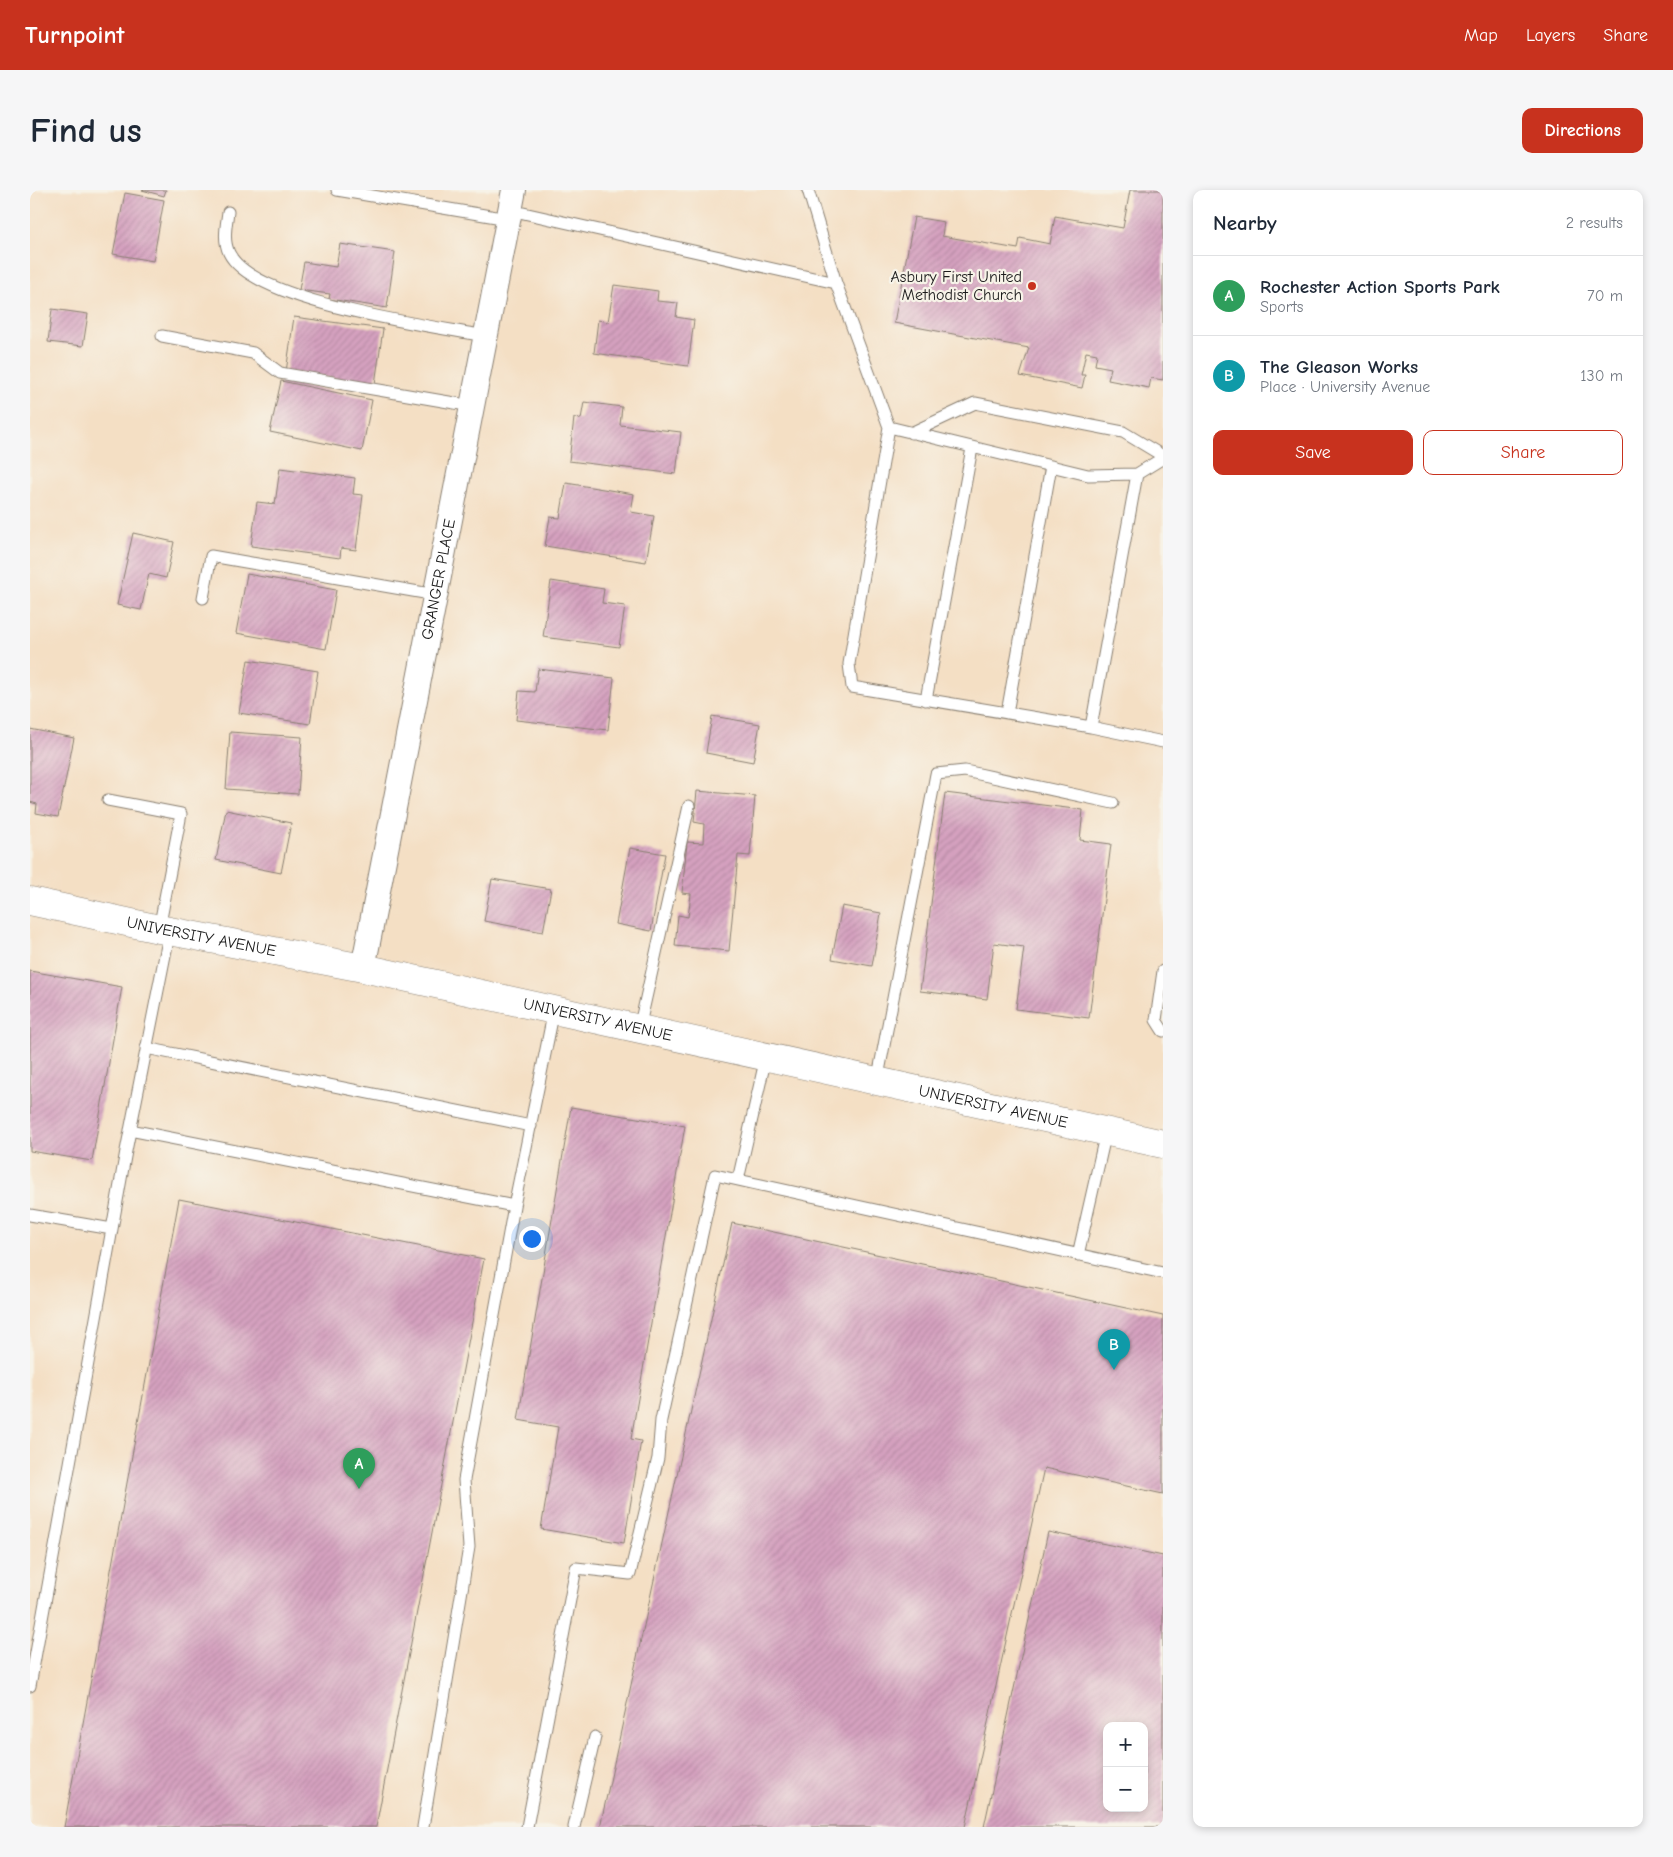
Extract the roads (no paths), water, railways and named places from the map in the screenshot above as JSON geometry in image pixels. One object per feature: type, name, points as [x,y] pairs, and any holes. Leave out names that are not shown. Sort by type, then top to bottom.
[{"type":"main road","name":"UNIVERSITY AVENUE","points":[[30,901],[165,930],[363,968],[1106,1132],[1162,1140]]},
{"type":"street","name":"GRANGER PLACE","points":[[363,968],[511,206]]},
{"type":"lane","points":[[337,190],[511,206],[836,283]]},
{"type":"lane","points":[[808,190],[836,283],[889,428],[849,664],[852,688],[1091,727],[1163,742]]},
{"type":"lane","points":[[228,212],[224,234],[230,254],[240,266],[263,282],[329,307],[485,336]]},
{"type":"lane","points":[[162,336],[253,353],[280,374],[472,406]]},
{"type":"lane","points":[[889,428],[1088,476],[1137,474],[1163,457],[1123,432],[975,403],[911,433]]},
{"type":"lane","points":[[926,700],[972,448]]},
{"type":"lane","points":[[1007,713],[1051,466]]},
{"type":"lane","points":[[1091,727],[1137,474]]},
{"type":"lane","points":[[203,598],[211,556],[436,595]]},
{"type":"lane","points":[[877,1082],[936,774],[965,771],[1113,803]]},
{"type":"lane","points":[[30,1686],[146,1048],[181,814],[108,800]]},
{"type":"lane","points":[[639,1029],[688,806]]},
{"type":"lane","points":[[1163,971],[1156,1020],[1163,1031]]},
{"type":"lane","points":[[423,1827],[469,1547],[464,1480],[514,1206],[554,1010]]},
{"type":"lane","points":[[146,1048],[531,1126]]},
{"type":"lane","points":[[738,1180],[766,1057]]},
{"type":"lane","points":[[130,1130],[514,1206]]},
{"type":"lane","points":[[1078,1255],[1106,1132]]},
{"type":"lane","points":[[527,1827],[576,1568],[630,1574],[658,1458],[661,1420],[715,1175],[1163,1273]]},
{"type":"lane","points":[[30,1215],[112,1229]]},
{"type":"lane","points":[[574,1827],[595,1737]]},
{"type":"place","name":"Asbury First United Methodist Church","points":[[1032,286]]},
{"type":"place","name":"The Gleason Works","points":[[1114,1370]]},
{"type":"place","name":"Rochester Action Sports Park","points":[[359,1489]]}]
